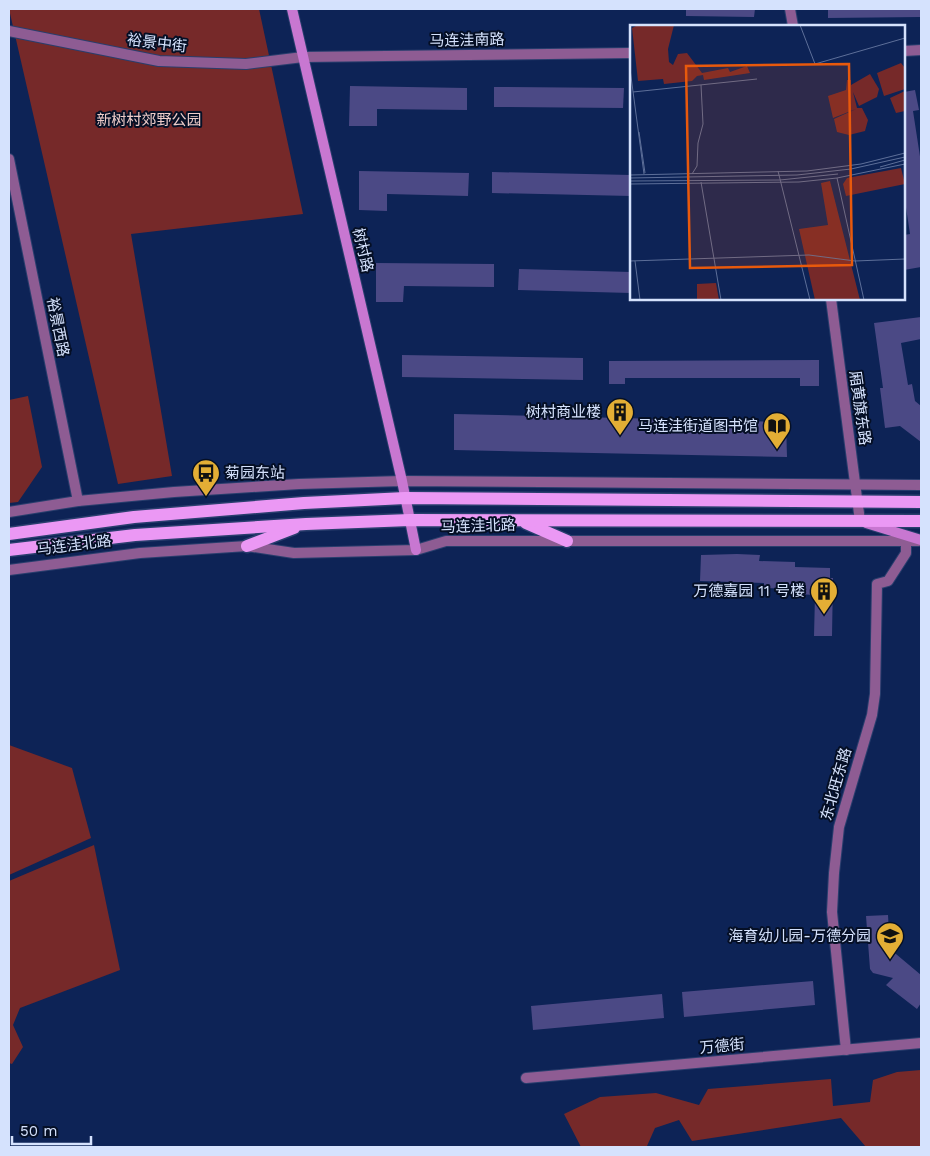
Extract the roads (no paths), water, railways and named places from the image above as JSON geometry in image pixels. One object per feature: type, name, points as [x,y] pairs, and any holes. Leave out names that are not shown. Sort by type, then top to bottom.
[{"type":"main road","name":"树村路","points":[[292,9],[402,480],[416,550]]},
{"type":"main road","name":"马连洼北路","points":[[9,534],[134,517],[304,503],[405,498],[921,502]]},
{"type":"main road","name":"马连洼北路","points":[[9,550],[135,535],[306,524],[410,520],[921,521]]},
{"type":"main road","points":[[522,520],[567,541]]},
{"type":"main road","points":[[860,521],[921,541]]},
{"type":"main road","points":[[247,546],[306,524]]},
{"type":"street","points":[[790,9],[793,25]]},
{"type":"street","name":"裕景中街","points":[[9,31],[159,61],[246,64],[303,57]]},
{"type":"street","points":[[905,51],[921,50]]},
{"type":"street","name":"马连洼南路","points":[[303,57],[630,53]]},
{"type":"street","name":"裕景西路","points":[[9,159],[78,502]]},
{"type":"street","name":"厢黄旗东路","points":[[831,300],[860,521]]},
{"type":"street","points":[[9,512],[78,502],[174,492],[402,480],[921,485]]},
{"type":"street","name":"马连洼北路","points":[[9,570],[140,553],[247,546],[294,553],[416,550],[446,541],[921,541]]},
{"type":"street","name":"东北旺东路","points":[[846,1050],[832,912],[839,827],[872,714],[875,694],[877,584],[888,582],[906,553],[906,541]]},
{"type":"street","name":"万德街","points":[[526,1078],[921,1044]]},
{"type":"place","name":"树村商业楼","points":[[620,436]]},
{"type":"place","name":"马连洼街道图书馆","points":[[777,450]]},
{"type":"place","name":"菊园东站","points":[[206,497]]},
{"type":"place","name":"万德嘉园 11 号楼","points":[[824,615]]},
{"type":"place","name":"海育幼儿园-万德分园","points":[[890,960]]},
{"type":"park label","name":"新树村郊野公园","points":[[149,120]]}]
